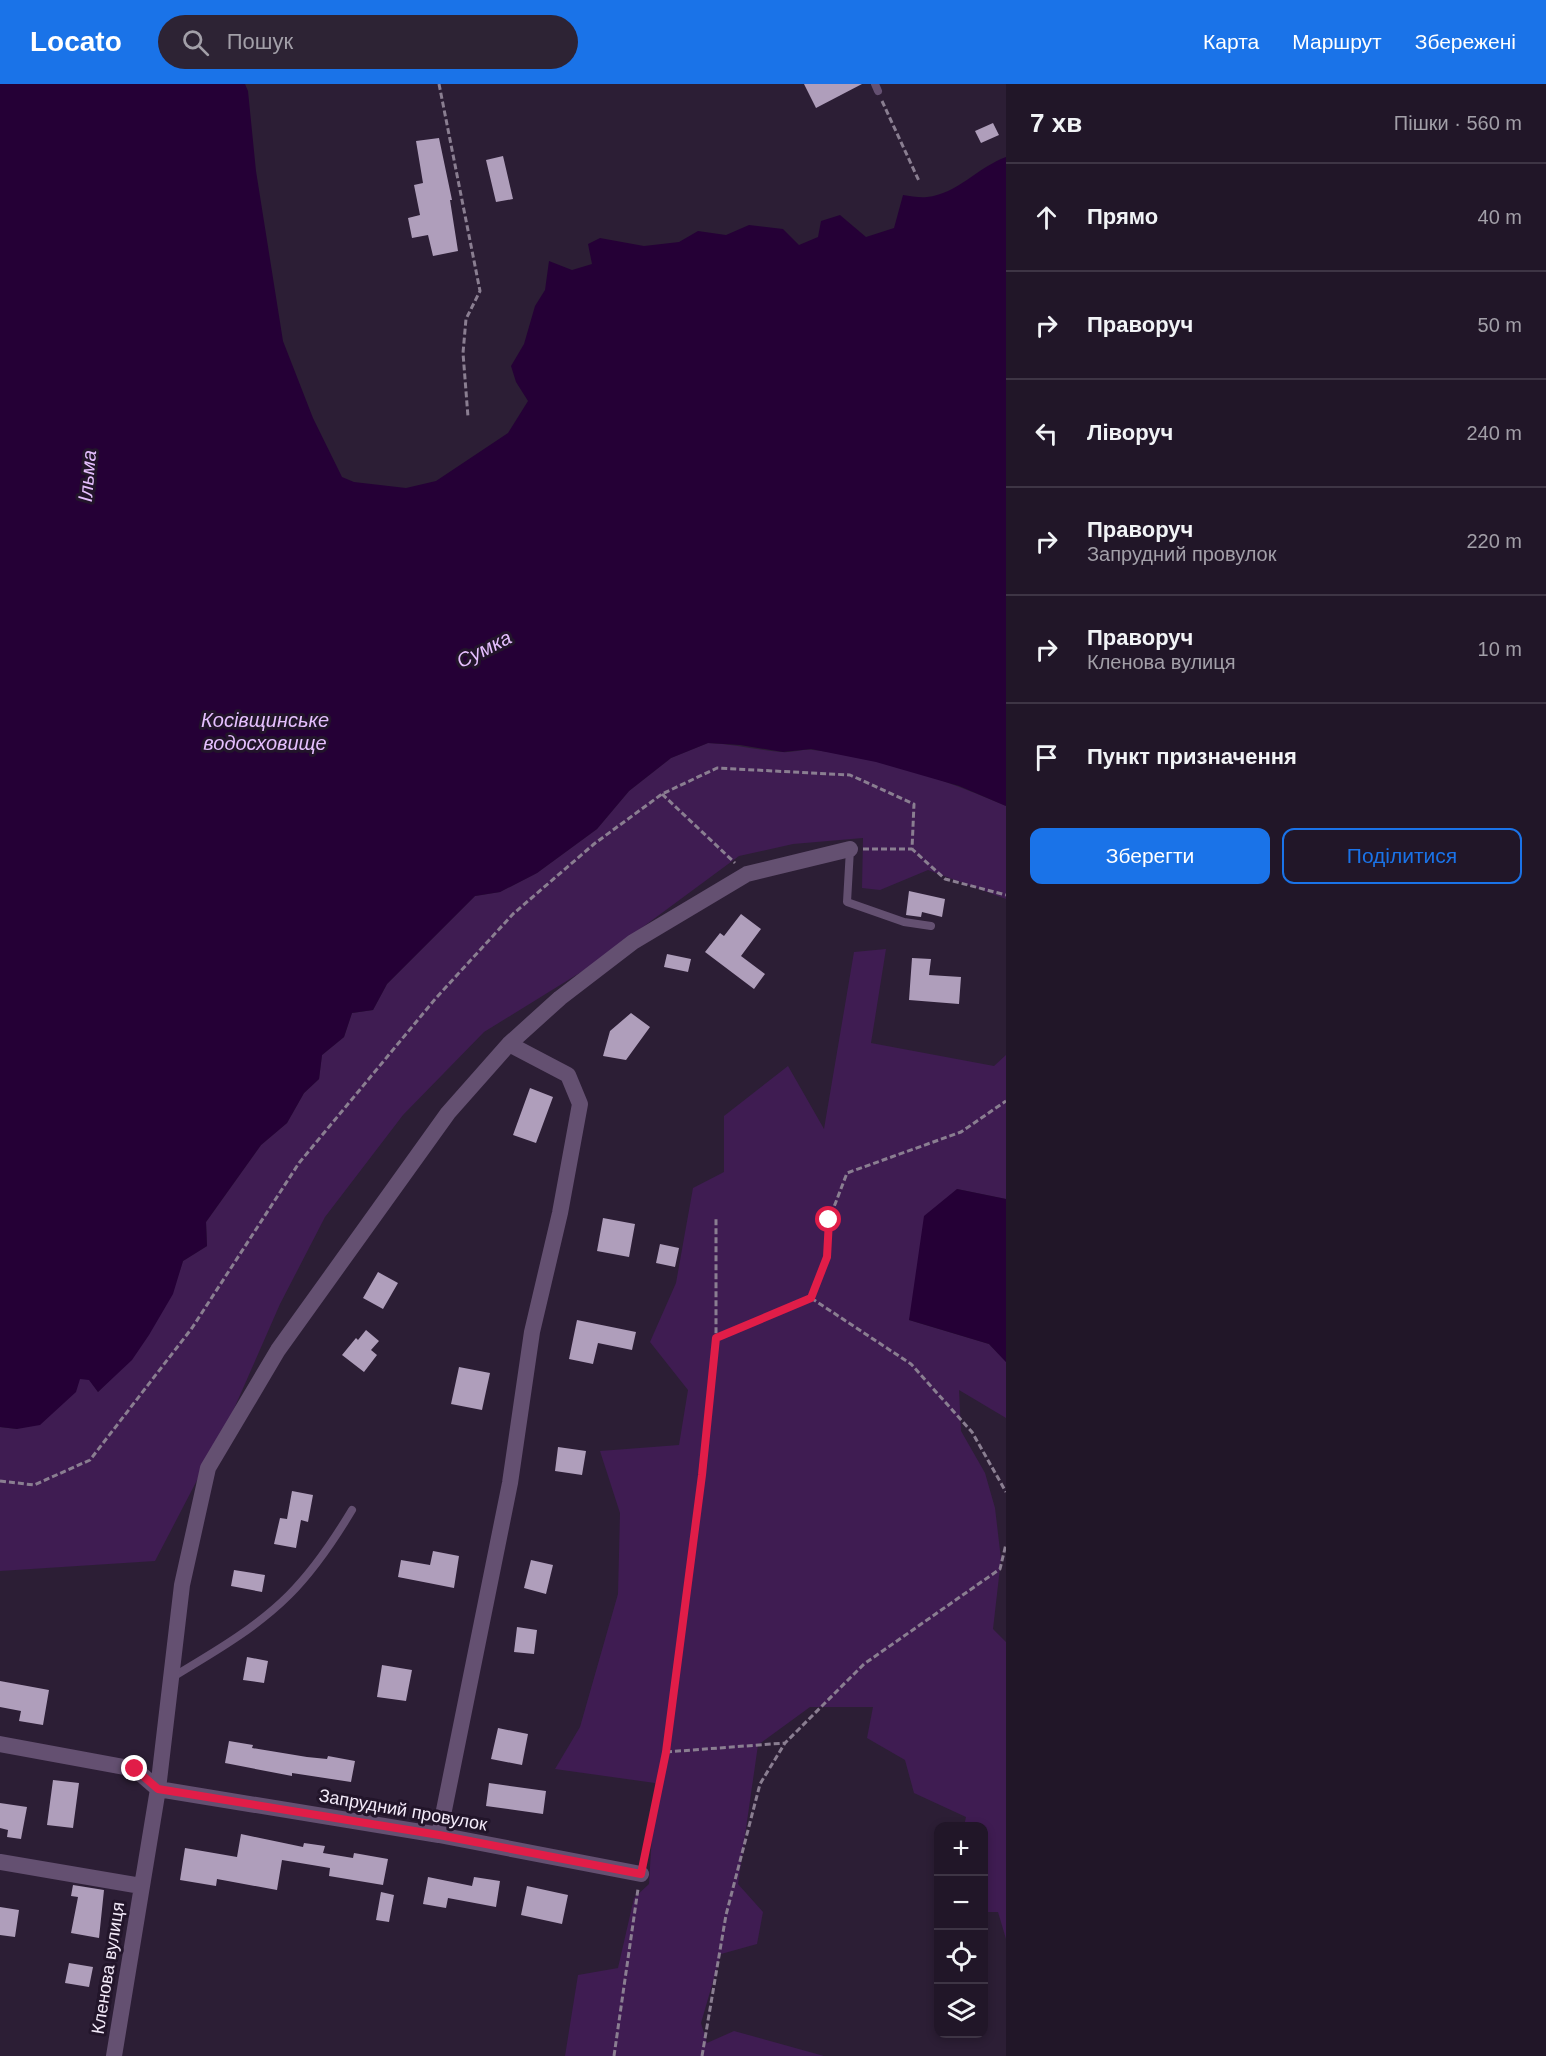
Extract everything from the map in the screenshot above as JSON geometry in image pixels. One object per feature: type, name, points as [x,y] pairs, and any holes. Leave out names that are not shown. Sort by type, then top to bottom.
[{"type":"street","name":"Кленова вулиця","points":[[114,2056],[158,1789],[182,1585],[208,1468],[278,1350],[356,1245],[399,1179],[448,1113],[509,1044],[561,998],[633,942],[747,874],[850,849]]},
{"type":"street","points":[[439,1835],[510,1484],[532,1332],[560,1213],[580,1104],[568,1075],[509,1044]]},
{"type":"street","points":[[0,1744],[135,1769],[158,1789]]},
{"type":"street","name":"Запрудний провулок","points":[[158,1789],[439,1835],[641,1874]]},
{"type":"street","points":[[0,1862],[141,1886]]},
{"type":"lane","points":[[850,849],[847,902],[904,922],[931,926]]},
{"type":"lane","points":[[171,1678],[226,1645],[288,1596],[332,1543],[352,1510]]},
{"type":"path","points":[[439,84],[480,291],[466,319],[463,353],[468,417]]},
{"type":"path","points":[[877,87],[919,181]]},
{"type":"path","points":[[0,1481],[34,1485],[90,1460],[192,1328],[299,1163],[436,998],[513,914],[594,844],[662,794],[717,768],[850,775],[914,804],[912,849]]},
{"type":"path","points":[[662,794],[747,874]]},
{"type":"path","points":[[850,849],[912,849],[945,879],[1006,896]]},
{"type":"path","points":[[716,1338],[811,1298],[827,1257],[829,1220],[847,1173],[960,1132],[1006,1101]]},
{"type":"path","points":[[614,2056],[641,1874],[666,1752],[702,1475],[716,1338],[716,1218]]},
{"type":"path","points":[[811,1298],[911,1364],[972,1432],[1006,1492]]},
{"type":"path","points":[[702,2056],[726,1915],[760,1784],[785,1743],[864,1664],[1000,1569],[1006,1544]]},
{"type":"path","points":[[666,1752],[785,1743]]},
{"type":"shaded area","points":[[708,743],[781,752],[813,750],[863,758],[936,778],[1006,806],[1006,899],[928,870],[880,890],[862,888],[863,838],[793,844],[739,856],[586,969],[484,1032],[403,1115],[325,1217],[280,1304],[233,1411],[155,1561],[0,1571],[0,1427],[17,1429],[80,1379],[89,1379],[98,1392],[138,1348],[168,1298],[183,1261],[207,1246],[206,1222],[261,1145],[287,1123],[304,1093],[319,1079],[322,1055],[344,1037],[352,1013],[373,1010],[387,984],[475,896],[500,892],[537,873],[597,829],[629,791],[671,758]]},
{"type":"shaded area","points":[[886,949],[871,1043],[994,1066],[1006,1055],[1006,1199],[957,1189],[909,1320],[989,1344],[1006,1362],[1006,1418],[959,1390],[961,1431],[985,1473],[995,1508],[1001,1559],[993,1629],[1006,1642],[1006,1939],[998,1912],[988,1912],[988,1822],[965,1822],[966,1817],[914,1793],[905,1760],[867,1738],[873,1707],[810,1707],[758,1745],[738,1884],[763,1912],[757,1944],[721,1954],[701,2023],[707,2043],[734,2031],[824,2056],[565,2056],[578,1975],[618,1968],[634,1898],[649,1884],[655,1783],[555,1769],[580,1727],[618,1594],[620,1513],[600,1451],[679,1445],[688,1390],[650,1342],[676,1283],[693,1188],[724,1172],[724,1116],[788,1066],[824,1129],[854,952]]},
{"type":"water","name":"Косівщинське водосховище","points":[[0,84],[245,84],[248,91],[256,171],[283,341],[313,418],[342,477],[354,482],[406,488],[436,481],[508,433],[528,401],[516,382],[511,366],[524,344],[535,306],[545,290],[549,261],[572,270],[592,264],[588,244],[600,238],[644,246],[679,242],[698,231],[726,235],[749,225],[783,229],[799,245],[818,237],[821,221],[840,215],[866,237],[894,228],[903,195],[924,197],[938,195],[958,186],[1006,157],[1006,806],[959,786],[876,762],[811,749],[783,752],[740,745],[708,743],[671,758],[629,791],[597,829],[537,873],[500,892],[475,896],[387,984],[373,1010],[352,1013],[344,1037],[322,1055],[319,1079],[304,1093],[287,1123],[261,1145],[206,1222],[207,1246],[183,1261],[173,1294],[132,1360],[98,1392],[89,1380],[80,1379],[76,1392],[40,1425],[17,1429],[0,1427]]},
{"type":"water","points":[[957,1189],[1006,1199],[1006,1362],[989,1344],[909,1320],[924,1216]]},
{"type":"building","points":[[804,84],[862,84],[816,108]]},
{"type":"building","points":[[993,123],[999,135],[981,143],[975,131]]},
{"type":"building","points":[[439,138],[452,200],[450,200],[458,251],[433,256],[428,235],[412,238],[408,218],[420,215],[414,185],[423,183],[416,141]]},
{"type":"building","points":[[503,156],[513,199],[496,202],[486,160]]},
{"type":"building","points":[[909,891],[945,899],[942,917],[922,912],[921,917],[906,915]]},
{"type":"building","points":[[741,914],[761,929],[741,956],[765,974],[754,989],[705,952],[720,933],[724,936]]},
{"type":"building","points":[[667,954],[691,959],[688,972],[664,967]]},
{"type":"building","points":[[912,958],[931,959],[929,975],[961,977],[959,1004],[909,1000]]},
{"type":"building","points":[[631,1013],[650,1027],[626,1060],[603,1056],[610,1031]]},
{"type":"building","points":[[530,1088],[553,1097],[536,1143],[513,1135]]},
{"type":"building","points":[[603,1218],[635,1224],[629,1257],[597,1251]]},
{"type":"building","points":[[660,1244],[679,1248],[675,1267],[656,1263]]},
{"type":"building","points":[[378,1272],[398,1283],[383,1309],[363,1298]]},
{"type":"building","points":[[577,1320],[636,1332],[632,1350],[598,1343],[593,1364],[569,1359]]},
{"type":"building","points":[[366,1330],[379,1341],[371,1350],[377,1355],[364,1372],[342,1355]]},
{"type":"building","points":[[459,1367],[490,1373],[482,1410],[451,1404]]},
{"type":"building","points":[[558,1447],[586,1451],[582,1475],[555,1471]]},
{"type":"building","points":[[292,1491],[313,1495],[308,1522],[301,1520],[296,1548],[274,1544],[280,1518],[287,1519]]},
{"type":"building","points":[[433,1551],[459,1556],[454,1588],[398,1577],[401,1560],[430,1565]]},
{"type":"building","points":[[531,1560],[553,1565],[546,1594],[524,1588]]},
{"type":"building","points":[[234,1570],[265,1575],[262,1592],[231,1586]]},
{"type":"building","points":[[517,1627],[537,1630],[534,1654],[514,1652]]},
{"type":"building","points":[[247,1657],[268,1661],[264,1683],[243,1680]]},
{"type":"building","points":[[382,1665],[412,1670],[406,1701],[377,1697]]},
{"type":"building","points":[[0,1681],[49,1690],[43,1725],[19,1721],[21,1711],[0,1707]]},
{"type":"building","points":[[498,1728],[528,1734],[522,1765],[491,1759]]},
{"type":"building","points":[[229,1741],[253,1745],[252,1748],[307,1757],[327,1759],[328,1756],[355,1761],[351,1782],[292,1773],[292,1776],[225,1763]]},
{"type":"building","points":[[53,1780],[79,1783],[73,1828],[47,1825]]},
{"type":"building","points":[[489,1783],[546,1791],[543,1814],[486,1806]]},
{"type":"building","points":[[0,1803],[27,1807],[21,1839],[7,1837],[8,1830],[0,1828]]},
{"type":"building","points":[[241,1834],[303,1847],[304,1843],[325,1846],[323,1853],[353,1858],[354,1853],[388,1859],[383,1885],[329,1876],[330,1868],[282,1860],[277,1890],[217,1879],[216,1886],[180,1880],[185,1848],[237,1857]]},
{"type":"building","points":[[428,1877],[472,1886],[474,1877],[500,1881],[496,1907],[448,1898],[446,1908],[423,1904]]},
{"type":"building","points":[[73,1885],[104,1890],[99,1938],[71,1933],[78,1897],[71,1896]]},
{"type":"building","points":[[527,1886],[568,1895],[562,1924],[521,1915]]},
{"type":"building","points":[[381,1892],[394,1895],[389,1922],[376,1920]]},
{"type":"building","points":[[0,1907],[19,1910],[15,1937],[0,1935]]},
{"type":"building","points":[[69,1963],[93,1967],[89,1987],[65,1983]]},
{"type":"route","points":[[135,1769],[158,1789],[439,1835],[641,1874],[666,1752],[702,1475],[716,1338],[811,1298],[827,1257],[829,1220]]},
{"type":"water label","name":"Ільма","points":[[87,476]]},
{"type":"water label","name":"Сумка","points":[[484,649]]}]
